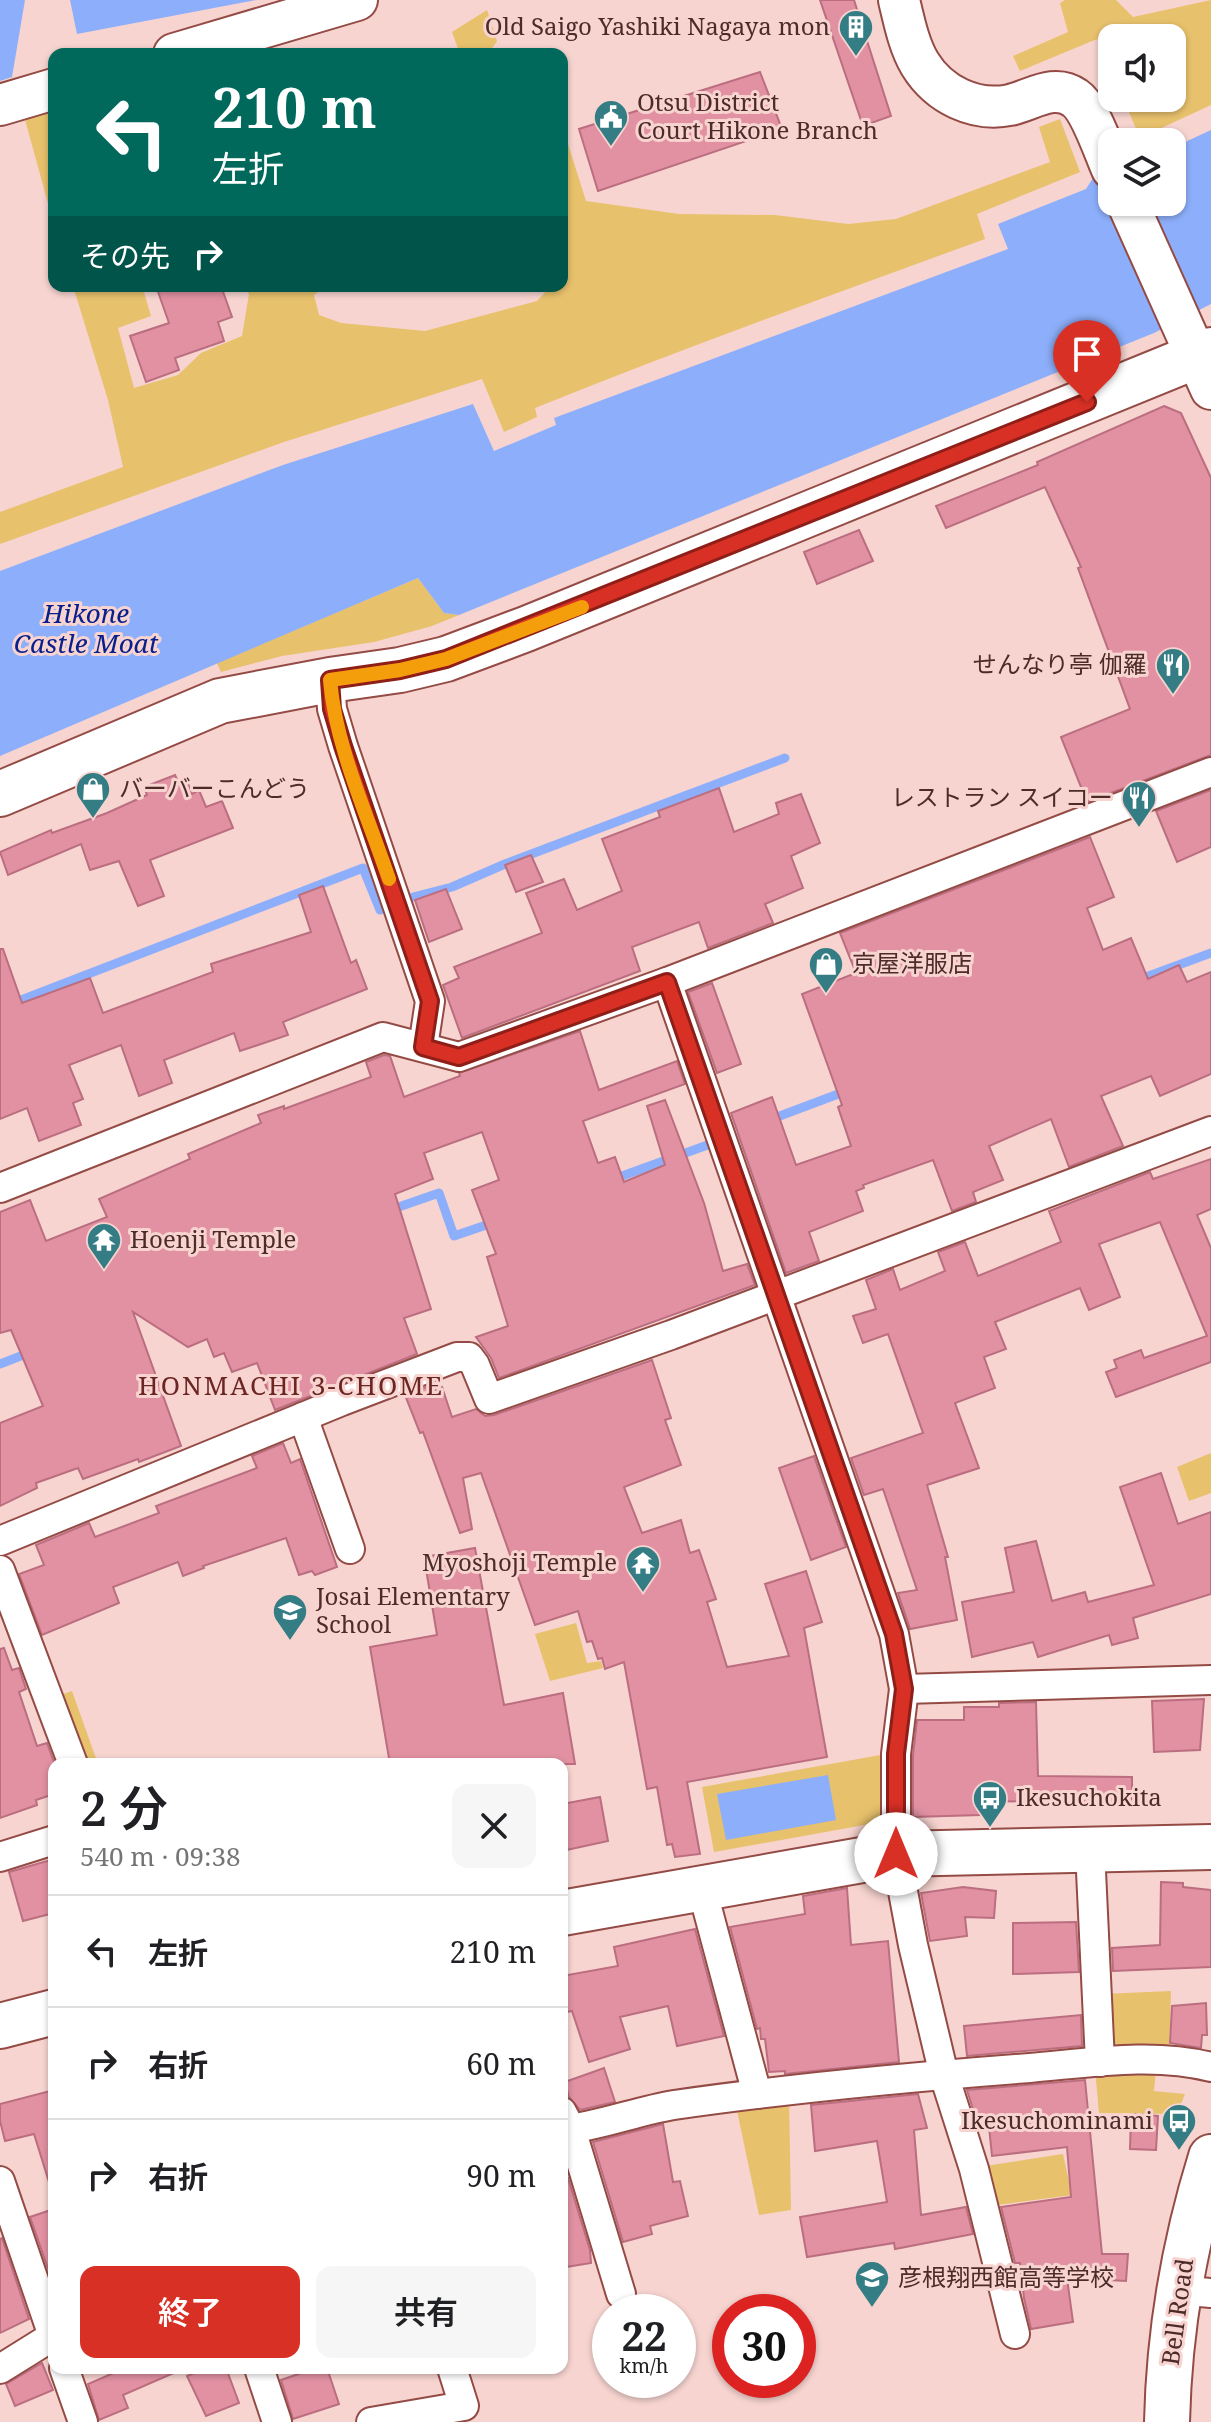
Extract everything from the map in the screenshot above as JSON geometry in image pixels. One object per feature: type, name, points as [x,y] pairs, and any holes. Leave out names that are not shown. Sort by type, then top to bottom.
[{"type":"main road","points":[[0,794],[220,701],[400,670],[446,659],[1206,366]]},
{"type":"main road","points":[[568,1912],[896,1854],[1211,1847]]},
{"type":"main road","points":[[0,2026],[48,2014]]},
{"type":"main road","name":"Bell Road","points":[[1167,2422],[1170,2355],[1194,2292],[1198,2200],[1211,2157]]},
{"type":"street","points":[[194,48],[357,0]]},
{"type":"street","points":[[899,0],[920,64],[934,82],[950,94],[968,103],[988,107],[1011,105],[1045,93],[1071,95],[1083,106],[1098,139]]},
{"type":"street","points":[[0,105],[48,91]]},
{"type":"street","points":[[1133,216],[1174,310],[1206,366]]},
{"type":"street","points":[[330,680],[332,709],[343,746],[430,1001],[423,1047]]},
{"type":"street","points":[[0,1188],[383,1037],[459,1057],[667,982],[1211,772]]},
{"type":"street","points":[[667,982],[894,1634],[904,1689],[896,1754],[896,1854],[913,1945],[944,2075],[974,2169],[1015,2334]]},
{"type":"street","points":[[0,1541],[457,1357],[469,1357],[489,1399],[671,1335],[1211,1131]]},
{"type":"street","points":[[303,1417],[350,1549]]},
{"type":"street","points":[[0,1570],[71,1758]]},
{"type":"street","points":[[904,1689],[1211,1680]]},
{"type":"street","points":[[0,1857],[48,1842]]},
{"type":"street","points":[[1090,1850],[1100,2062]]},
{"type":"street","points":[[702,1889],[757,2094]]},
{"type":"street","points":[[568,2123],[757,2094],[944,2075],[1176,2059],[1211,2067]]},
{"type":"street","points":[[568,2133],[621,2294]]},
{"type":"street","points":[[0,2181],[44,2281],[48,2304]]},
{"type":"street","points":[[0,2369],[48,2341]]},
{"type":"street","points":[[66,2374],[83,2422]]},
{"type":"street","points":[[261,2374],[277,2422]]},
{"type":"street","points":[[371,2422],[464,2406],[454,2374]]},
{"type":"shaded area","points":[[1065,0],[1116,0],[1133,17],[1211,0],[1211,105],[1162,128],[1136,128],[1129,112],[1186,112],[1186,24],[1098,24],[1098,41],[1097,39],[1020,71],[1013,56],[1068,32],[1060,3]]},
{"type":"shaded area","points":[[487,10],[497,41],[492,48],[458,48],[452,32]]},
{"type":"shaded area","points":[[48,110],[48,203],[24,116]]},
{"type":"shaded area","points":[[1060,119],[1080,172],[977,214],[985,239],[535,408],[537,417],[504,432],[482,379],[284,442],[0,544],[0,512],[123,467],[108,400],[75,292],[144,292],[151,316],[118,328],[134,388],[178,375],[201,353],[242,336],[248,292],[318,292],[314,295],[319,315],[341,323],[425,331],[537,301],[545,292],[568,292],[568,144],[586,201],[679,214],[775,215],[848,224],[896,219],[1050,162],[1039,127]]},
{"type":"shaded area","points":[[418,578],[444,613],[459,615],[374,642],[282,656],[221,672],[217,663]]},
{"type":"shaded area","points":[[1211,1453],[1211,1493],[1189,1501],[1177,1467]]},
{"type":"shaded area","points":[[576,1623],[587,1663],[601,1661],[603,1668],[550,1681],[535,1634]]},
{"type":"shaded area","points":[[72,1691],[96,1758],[81,1758],[57,1696]]},
{"type":"shaded area","points":[[886,1754],[881,1822],[714,1852],[702,1787]]},
{"type":"shaded area","points":[[1171,1991],[1169,2055],[1107,2058],[1102,1994]]},
{"type":"shaded area","points":[[1095,2069],[1156,2069],[1154,2091],[1185,2094],[1177,2114],[1099,2113]]},
{"type":"shaded area","points":[[789,2097],[791,2210],[759,2215],[736,2106]]},
{"type":"shaded area","points":[[1063,2154],[1072,2195],[990,2206],[979,2167]]},
{"type":"water","points":[[0,0],[25,0],[12,77],[0,81]]},
{"type":"water","points":[[70,0],[256,0],[77,34]]},
{"type":"water","name":"Hikone Castle Moat","points":[[1211,130],[1211,304],[1154,333],[459,615],[444,613],[418,578],[0,756],[0,571],[283,465],[473,404],[494,451],[556,425],[554,418],[1008,249],[998,224],[1086,189],[1098,176],[1098,216],[1186,216],[1186,142]]},
{"type":"water","points":[[828,1775],[836,1820],[726,1840],[717,1794]]},
{"type":"building","name":"Old Saigo Yashiki Nagaya mon","points":[[820,0],[854,0],[891,116],[863,126]]},
{"type":"building","points":[[760,72],[782,129],[598,191],[579,129]]},
{"type":"building","points":[[158,292],[223,292],[232,317],[218,322],[224,341],[175,358],[179,370],[146,382],[130,336],[169,323]]},
{"type":"building","points":[[1164,406],[1181,413],[1211,478],[1211,755],[1087,802],[1061,737],[1130,709],[1078,568],[1081,567],[1045,487],[946,528],[936,506],[1038,465],[1037,462]]},
{"type":"building","points":[[859,530],[873,561],[817,584],[804,552]]},
{"type":"building","points":[[175,775],[179,784],[187,781],[192,794],[199,790],[206,807],[222,801],[233,828],[150,860],[164,896],[138,906],[119,861],[90,870],[81,844],[8,875],[0,852],[51,830],[52,833],[107,813],[147,795],[144,787]]},
{"type":"building","points":[[719,788],[734,832],[779,814],[776,803],[801,794],[820,843],[791,856],[803,888],[765,904],[773,923],[708,948],[699,922],[632,947],[640,971],[462,1038],[443,985],[459,978],[454,967],[542,933],[526,893],[564,879],[577,910],[622,891],[602,839],[660,817],[658,811]]},
{"type":"building","points":[[1211,790],[1211,847],[1177,862],[1156,811]]},
{"type":"building","points":[[1090,837],[1114,897],[1087,908],[1103,950],[1131,938],[1148,979],[1179,965],[1187,982],[1211,972],[1211,1074],[1160,1096],[1151,1076],[1101,1096],[1123,1146],[1069,1167],[1051,1119],[989,1146],[1003,1180],[973,1192],[976,1202],[952,1211],[933,1160],[863,1185],[864,1188],[856,1191],[863,1211],[809,1232],[819,1261],[786,1273],[731,1113],[772,1097],[796,1165],[851,1146],[838,1107],[842,1105],[802,994],[856,973],[840,933]]},
{"type":"building","points":[[531,855],[543,882],[516,892],[505,865]]},
{"type":"building","points":[[323,886],[351,963],[356,960],[367,989],[283,1022],[288,1035],[240,1051],[234,1033],[164,1060],[172,1083],[139,1096],[121,1045],[69,1065],[83,1099],[73,1103],[81,1125],[39,1141],[27,1108],[0,1119],[0,949],[3,949],[22,1003],[90,978],[103,1013],[213,972],[211,964],[311,932],[299,895]]},
{"type":"building","points":[[446,889],[462,929],[429,942],[415,900]]},
{"type":"building","points":[[712,983],[741,1064],[717,1073],[688,992]]},
{"type":"building","points":[[580,1031],[599,1090],[677,1061],[685,1084],[583,1121],[598,1163],[615,1157],[624,1182],[665,1165],[647,1106],[665,1100],[704,1203],[723,1271],[747,1264],[755,1285],[499,1378],[491,1358],[476,1337],[508,1326],[487,1257],[496,1254],[472,1190],[499,1180],[482,1132],[424,1153],[433,1179],[395,1194],[431,1309],[404,1318],[417,1354],[275,1410],[257,1363],[232,1372],[224,1353],[214,1357],[207,1339],[188,1347],[133,1312],[181,1446],[83,1479],[78,1468],[36,1483],[37,1488],[0,1506],[0,1423],[43,1406],[11,1330],[0,1333],[0,1212],[30,1200],[46,1241],[107,1217],[99,1199],[190,1159],[188,1154],[261,1123],[258,1115],[284,1106],[284,1109],[371,1077],[366,1062],[384,1055],[390,1056],[404,1097],[460,1076],[459,1073]]},
{"type":"building","points":[[1211,1159],[1211,1209],[1197,1215],[1211,1248],[1211,1362],[1116,1397],[1106,1372],[1117,1368],[1114,1360],[1141,1350],[1144,1358],[1207,1336],[1160,1222],[1099,1244],[1120,1297],[1089,1310],[1080,1288],[995,1322],[1006,1349],[984,1357],[995,1388],[955,1403],[979,1468],[927,1485],[948,1557],[945,1557],[957,1620],[910,1629],[898,1593],[917,1590],[883,1489],[864,1495],[851,1458],[923,1433],[888,1334],[863,1343],[853,1316],[876,1309],[866,1280],[893,1269],[900,1290],[945,1271],[938,1252],[965,1242],[978,1276],[1061,1242],[1049,1211],[1150,1172],[1153,1179]]},
{"type":"building","points":[[652,1360],[671,1418],[665,1420],[681,1465],[624,1487],[642,1533],[681,1520],[690,1553],[699,1550],[716,1599],[707,1602],[727,1667],[789,1656],[765,1584],[806,1571],[822,1622],[804,1628],[827,1757],[687,1782],[700,1854],[675,1857],[672,1844],[667,1845],[657,1787],[647,1789],[624,1662],[605,1669],[592,1641],[587,1642],[578,1611],[535,1625],[481,1473],[463,1478],[472,1529],[460,1533],[423,1432],[420,1433],[405,1395],[429,1386],[431,1391],[442,1387],[452,1417],[476,1409],[485,1416],[494,1415]]},
{"type":"building","points":[[283,1443],[291,1463],[300,1459],[337,1567],[315,1575],[312,1571],[299,1575],[286,1538],[203,1566],[183,1576],[178,1562],[113,1587],[119,1603],[42,1635],[19,1574],[44,1565],[36,1545],[89,1523],[95,1537],[159,1513],[156,1506],[257,1468],[252,1456]]},
{"type":"building","points":[[814,1456],[846,1547],[811,1560],[779,1468]]},
{"type":"building","points":[[1161,1473],[1178,1524],[1211,1512],[1211,1594],[1133,1618],[1138,1638],[1112,1645],[1109,1635],[1038,1657],[1033,1642],[972,1657],[962,1602],[1014,1592],[1005,1548],[1036,1541],[1052,1601],[1085,1592],[1088,1602],[1154,1585],[1120,1487]]},
{"type":"building","points":[[475,1548],[504,1705],[563,1693],[575,1764],[568,1764],[568,1758],[389,1758],[370,1647],[437,1635],[424,1557]]},
{"type":"building","points":[[4,1648],[12,1670],[19,1668],[26,1689],[19,1692],[37,1746],[47,1743],[53,1758],[48,1758],[48,1796],[36,1800],[37,1805],[0,1818],[0,1649]]},
{"type":"building","points":[[1204,1699],[1200,1750],[1154,1752],[1152,1701]]},
{"type":"building","points":[[1036,1702],[1038,1776],[1132,1777],[1132,1803],[981,1801],[981,1815],[913,1817],[913,1755],[917,1720],[964,1720],[964,1707],[999,1707],[999,1703]]},
{"type":"building","points":[[600,1797],[608,1841],[568,1850],[568,1803]]},
{"type":"building","points":[[48,1861],[48,1915],[23,1921],[9,1872]]},
{"type":"building","points":[[1161,1882],[1183,1883],[1183,1887],[1211,1890],[1211,1967],[1113,1971],[1112,1948],[1160,1945]]},
{"type":"building","points":[[963,1887],[996,1891],[994,1918],[965,1917],[967,1936],[930,1941],[921,1893]]},
{"type":"building","points":[[847,1888],[851,1945],[888,1941],[899,2062],[785,2074],[785,2071],[769,2072],[765,2039],[761,2039],[760,2028],[757,2029],[730,1927],[805,1914],[803,1896]]},
{"type":"building","points":[[1076,1922],[1079,1972],[1013,1974],[1013,1923]]},
{"type":"building","points":[[695,1929],[724,2036],[677,2046],[668,2006],[620,2017],[630,2049],[589,2062],[572,2011],[568,2012],[568,1975],[618,1966],[614,1947]]},
{"type":"building","points":[[1206,2003],[1207,2035],[1202,2035],[1201,2048],[1170,2043],[1172,2006]]},
{"type":"building","points":[[1081,2015],[1082,2046],[967,2056],[964,2026]]},
{"type":"building","points":[[604,2068],[615,2102],[580,2110],[569,2097],[568,2081]]},
{"type":"building","points":[[1085,2080],[1102,2254],[1128,2254],[1126,2281],[1067,2278],[1073,2322],[1031,2329],[1020,2263],[1015,2263],[1001,2207],[1071,2197],[1067,2147],[992,2156],[988,2117],[976,2119],[967,2090]]},
{"type":"building","points":[[48,2092],[48,2179],[34,2134],[5,2141],[0,2104]]},
{"type":"building","points":[[918,2094],[927,2128],[914,2130],[921,2215],[966,2207],[973,2234],[895,2249],[894,2243],[807,2257],[800,2217],[887,2202],[877,2141],[815,2151],[811,2105]]},
{"type":"building","points":[[1131,2114],[1158,2116],[1156,2150],[1130,2149]]},
{"type":"building","points":[[663,2124],[673,2182],[680,2181],[688,2216],[650,2226],[652,2234],[623,2242],[593,2142]]},
{"type":"building","points":[[568,2178],[590,2250],[591,2263],[568,2267]]},
{"type":"building","points":[[48,2211],[48,2269],[30,2217]]},
{"type":"building","points":[[0,2239],[29,2319],[0,2333]]},
{"type":"building","points":[[42,2363],[53,2390],[15,2406],[6,2384]]},
{"type":"building","points":[[111,2374],[171,2374],[123,2395],[128,2408],[99,2420],[88,2384]]},
{"type":"building","points":[[228,2374],[239,2403],[206,2416],[187,2376]]},
{"type":"building","points":[[298,2374],[329,2374],[339,2404],[293,2419],[281,2380]]},
{"type":"waterway","points":[[413,897],[452,887],[785,758]]},
{"type":"waterway","points":[[0,1008],[363,868],[380,910]]},
{"type":"waterway","points":[[1135,981],[1211,953]]},
{"type":"waterway","points":[[769,1120],[849,1090]]},
{"type":"waterway","points":[[611,1180],[713,1143]]},
{"type":"waterway","points":[[390,1210],[439,1193],[454,1236],[495,1222]]},
{"type":"waterway","points":[[0,1364],[31,1352]]},
{"type":"slow traffic","points":[[389,879],[332,709],[330,680],[400,670],[446,659],[582,607]]},
{"type":"place","name":"Old Saigo Yashiki Nagaya mon","points":[[856,58]]},
{"type":"place","name":"Otsu District Court Hikone Branch","points":[[611,148]]},
{"type":"place","name":"せんなり亭 伽羅","points":[[1173,696]]},
{"type":"place","name":"バーバーこんどう","points":[[93,820]]},
{"type":"place","name":"レストラン スイコー","points":[[1139,829]]},
{"type":"place","name":"京屋洋服店","points":[[826,995]]},
{"type":"place","name":"Hoenji Temple","points":[[104,1271]]},
{"type":"place","name":"Myoshoji Temple","points":[[643,1594]]},
{"type":"place","name":"Josai Elementary School","points":[[290,1642]]},
{"type":"place","name":"Ikesuchokita","points":[[990,1829]]},
{"type":"place","name":"Ikesuchominami","points":[[1179,2152]]},
{"type":"place","name":"彦根翔西館高等学校","points":[[872,2309]]},
{"type":"district","name":"HONMACHI 3-CHOME","points":[[291,1386]]},
{"type":"route","points":[[896,1854],[896,1754],[904,1689],[894,1634],[667,982],[459,1057],[423,1047],[430,1001],[343,746],[332,709],[330,680],[400,670],[446,659],[1087,402]]}]
